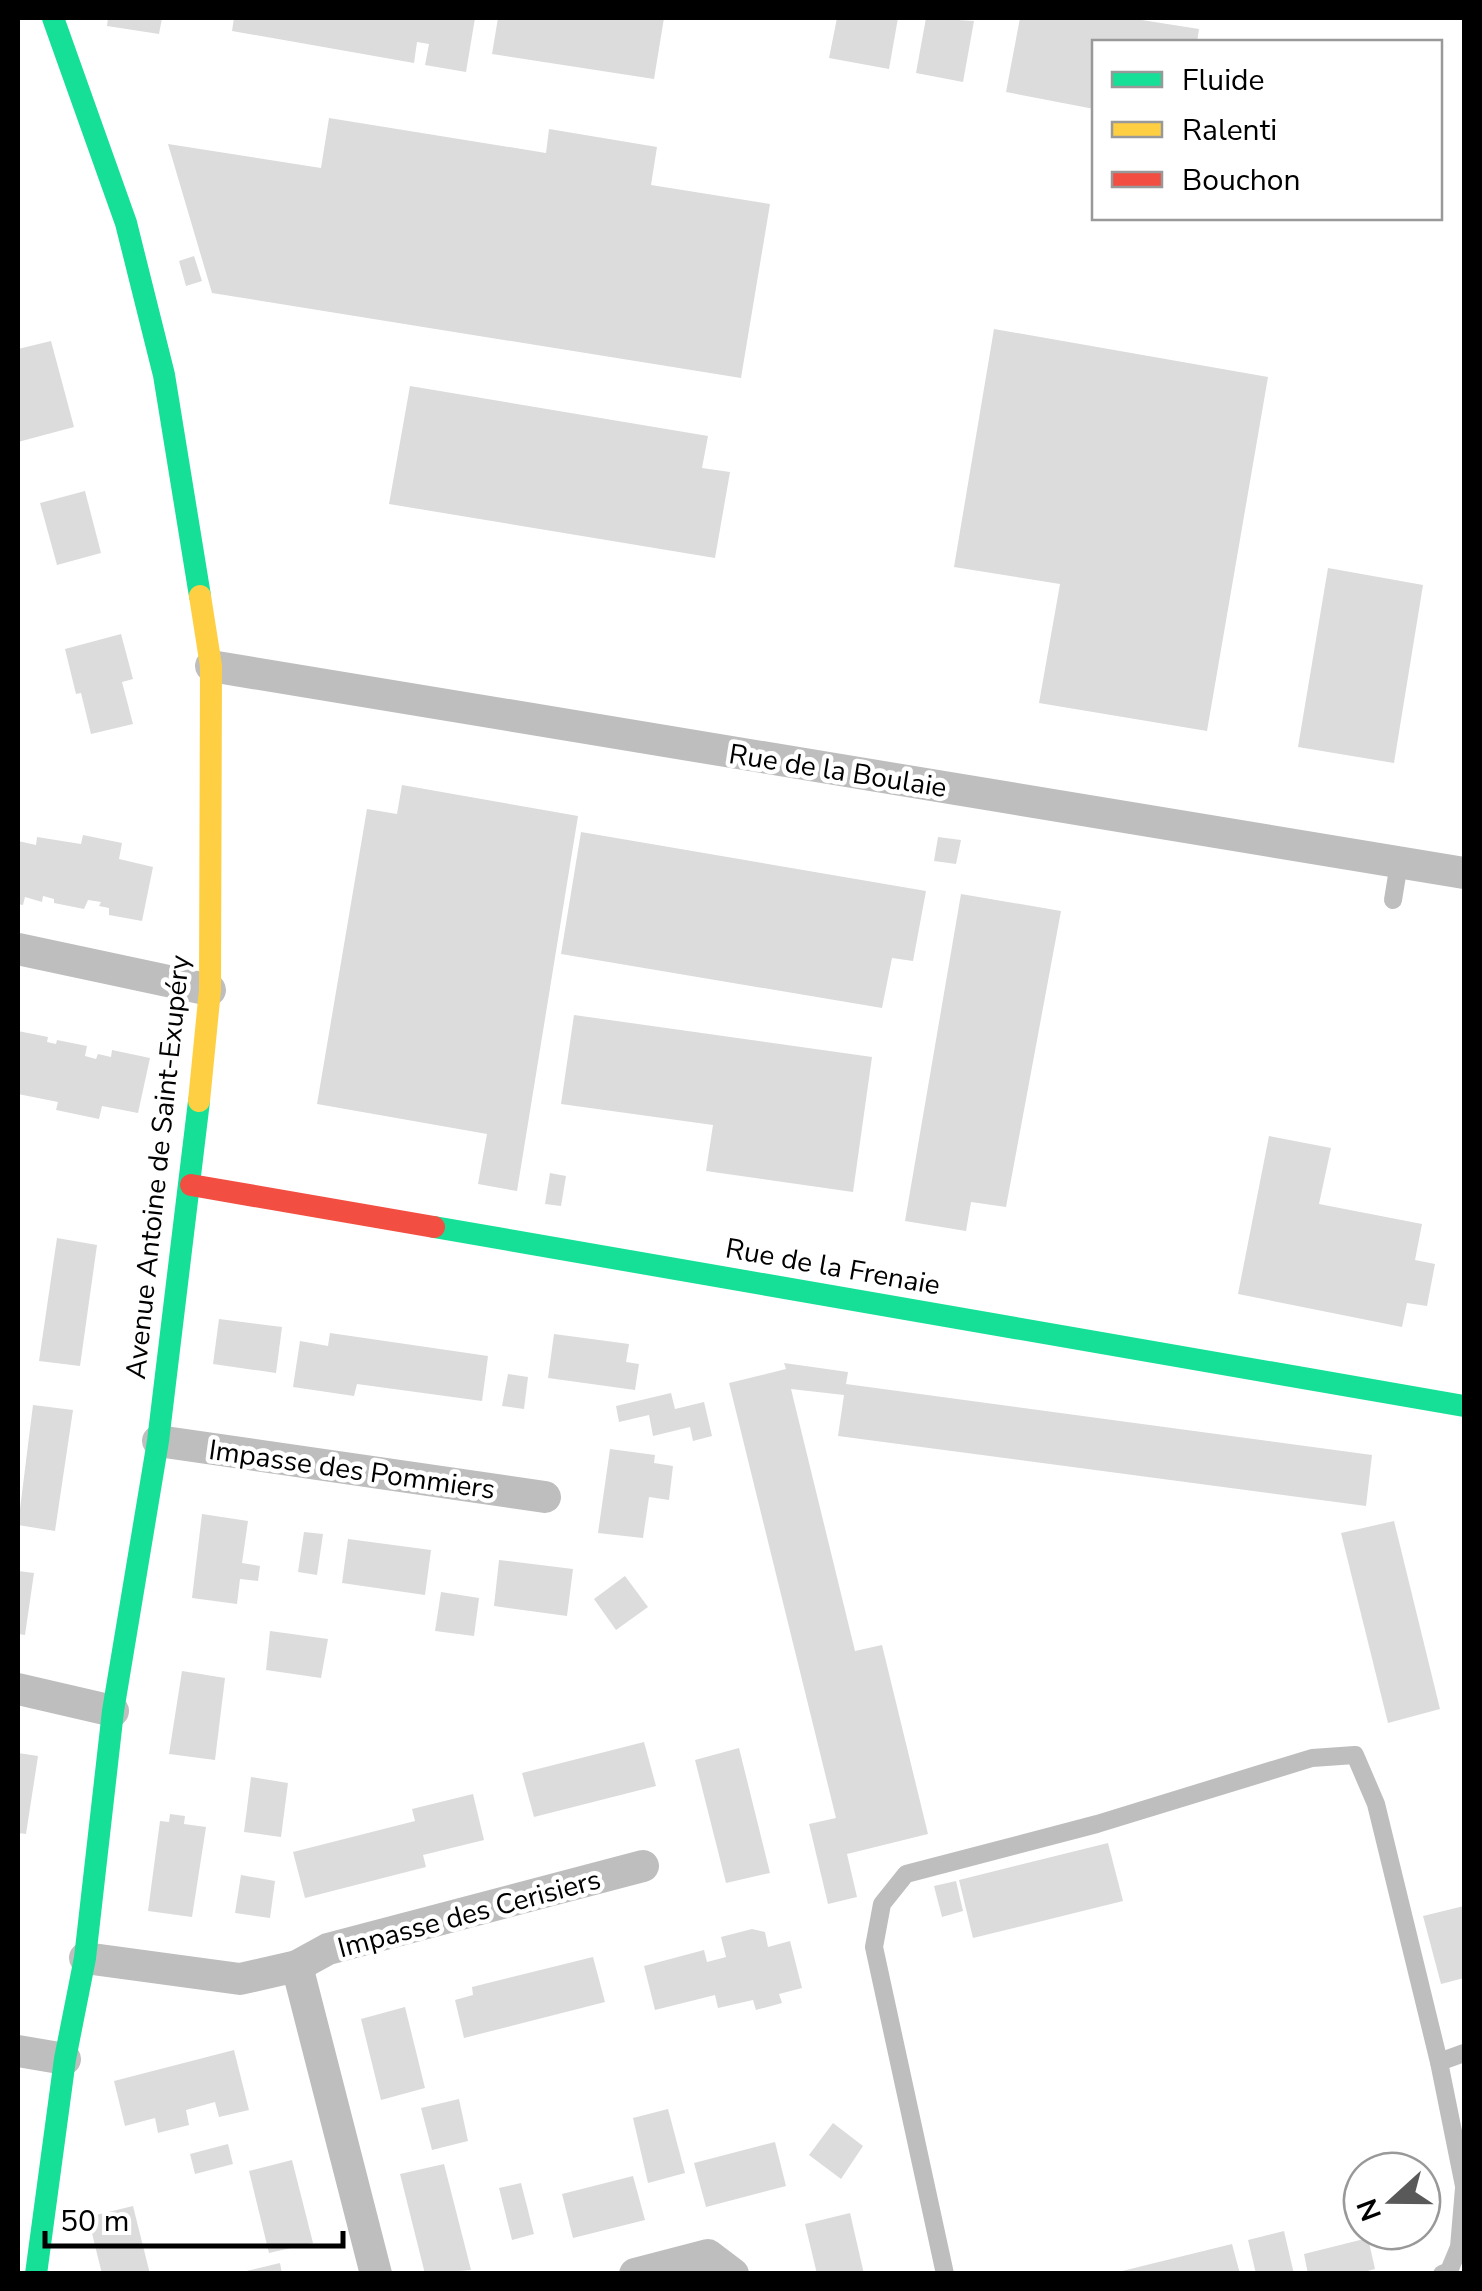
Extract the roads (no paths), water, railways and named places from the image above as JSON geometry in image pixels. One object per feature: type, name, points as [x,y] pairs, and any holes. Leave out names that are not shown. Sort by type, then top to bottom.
[{"type":"street","name":"Avenue Antoine de Saint-Exupéry","points":[[36,2274],[65,2059],[85,1958],[113,1711],[158,1440],[191,1186],[210,990],[212,666],[164,375],[126,223],[53,18]]},
{"type":"street","name":"Rue de la Boulaie","points":[[212,666],[1464,872]]},
{"type":"street","points":[[18,949],[210,990]]},
{"type":"street","name":"Rue de la Frenaie","points":[[191,1186],[1464,1406]]},
{"type":"street","name":"Impasse des Pommiers","points":[[158,1440],[546,1497]]},
{"type":"street","points":[[18,1690],[113,1711]]},
{"type":"street","name":"Impasse des Cerisiers","points":[[85,1958],[240,1978],[297,1966],[328,1950],[643,1866]]},
{"type":"street","points":[[297,1966],[376,2274]]},
{"type":"street","points":[[18,2050],[65,2059]]},
{"type":"street","points":[[635,2274],[708,2255],[733,2274]]},
{"type":"lane","points":[[1394,900],[1398,863]]},
{"type":"lane","points":[[945,2274],[874,1948],[882,1904],[906,1874],[1096,1824],[1312,1758],[1354,1756],[1376,1804],[1439,2062],[1464,2187],[1460,2247],[1449,2271],[1442,2274]]},
{"type":"lane","points":[[1439,2062],[1464,2054]]}]
